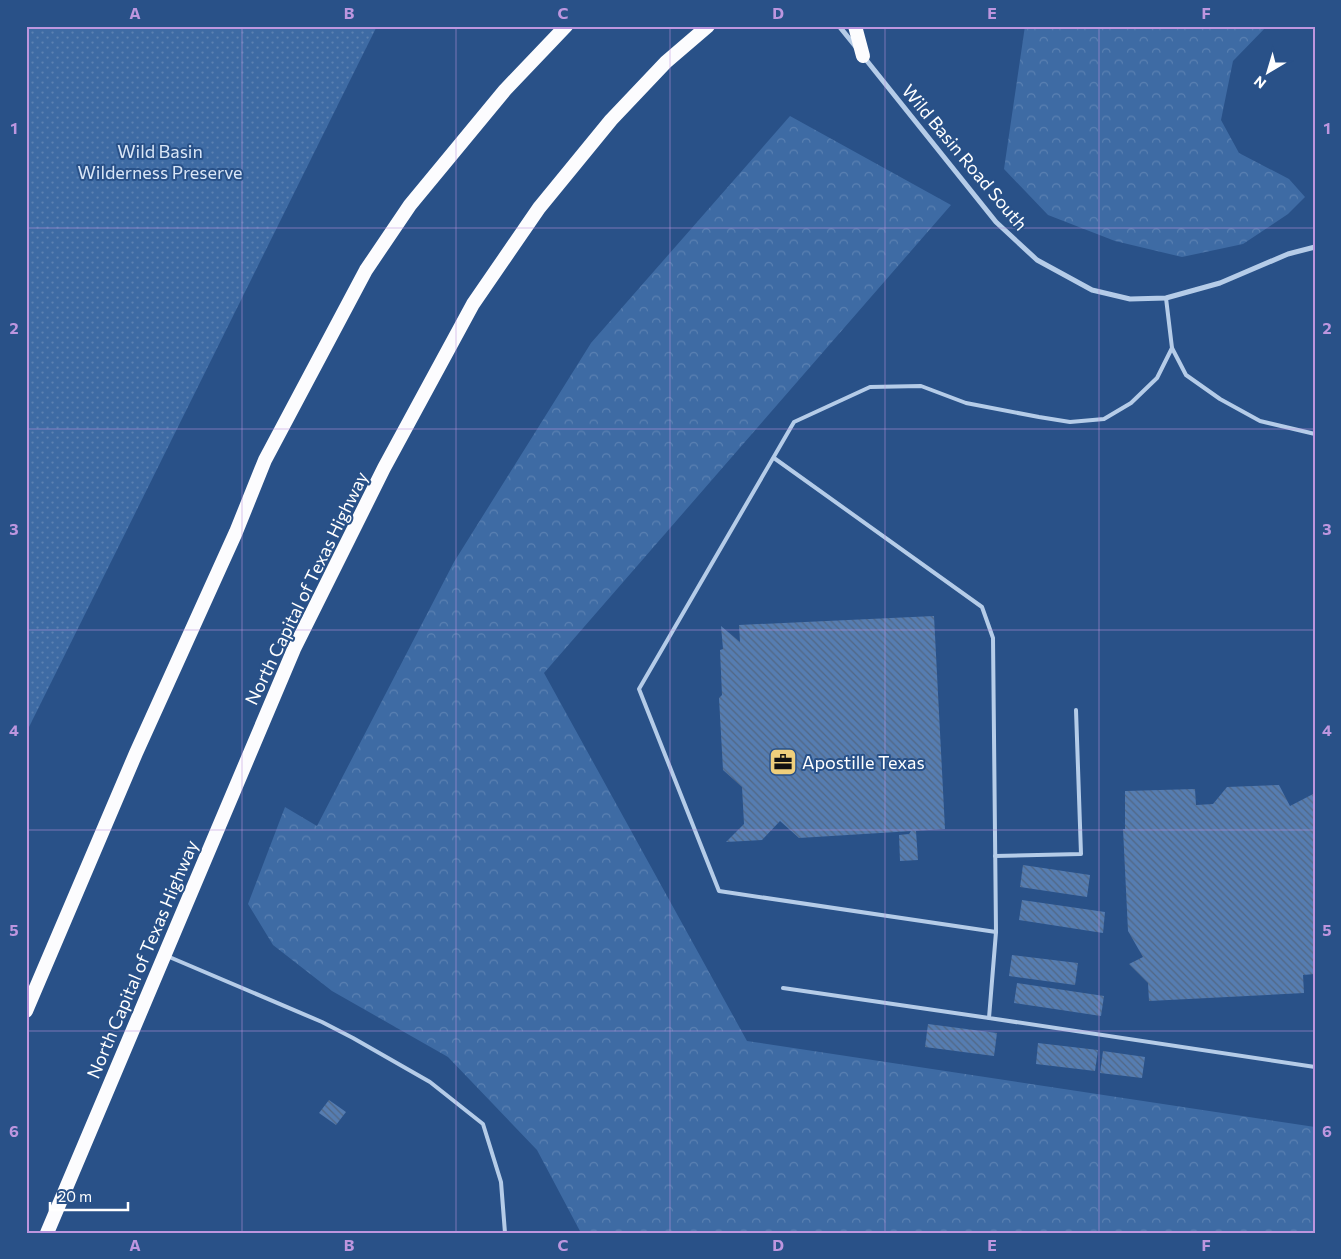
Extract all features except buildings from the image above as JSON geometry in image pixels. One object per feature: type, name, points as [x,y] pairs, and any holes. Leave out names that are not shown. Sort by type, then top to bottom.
[{"type":"highway","points":[[26,1011],[136,753],[236,532],[265,460],[366,270],[410,205],[505,90],[566,26]]},
{"type":"highway","name":"North Capital of Texas Highway","points":[[47,1233],[294,649],[384,468],[473,304],[539,208],[611,120],[666,62],[708,26]]},
{"type":"highway","points":[[855,26],[863,56]]},
{"type":"street","name":"Wild Basin Road South","points":[[839,26],[996,222],[1037,260],[1092,290],[1130,299],[1166,298],[1220,282],[1288,254],[1315,247]]},
{"type":"lane","points":[[1166,298],[1172,348],[1186,375],[1220,399],[1260,421],[1315,434]]},
{"type":"lane","points":[[996,932],[719,891],[639,690],[794,422],[870,388],[922,386],[966,403],[1039,417],[1070,422],[1104,418],[1131,403],[1157,378],[1172,348]]},
{"type":"lane","points":[[774,458],[982,607],[993,638],[996,932],[988,1018]]},
{"type":"lane","points":[[995,856],[1081,854],[1076,710]]},
{"type":"lane","points":[[164,955],[322,1022],[353,1038],[430,1082],[483,1124],[502,1182],[505,1233]]},
{"type":"lane","points":[[783,988],[1315,1067]]},
{"type":"green space","name":"Wild Basin Wilderness Preserve","points":[[26,26],[377,26],[26,733]]},
{"type":"green space","points":[[1025,26],[1267,26],[1233,61],[1221,120],[1239,153],[1289,179],[1305,197],[1288,214],[1243,244],[1182,257],[1115,241],[1048,215],[1004,169]]},
{"type":"green space","points":[[790,116],[951,205],[544,673],[747,1041],[1315,1127],[1315,1233],[581,1233],[537,1150],[448,1057],[332,991],[273,945],[248,904],[285,807],[317,826],[454,562],[591,343]]},
{"type":"place","name":"Apostille Texas","points":[[783,762]]}]
